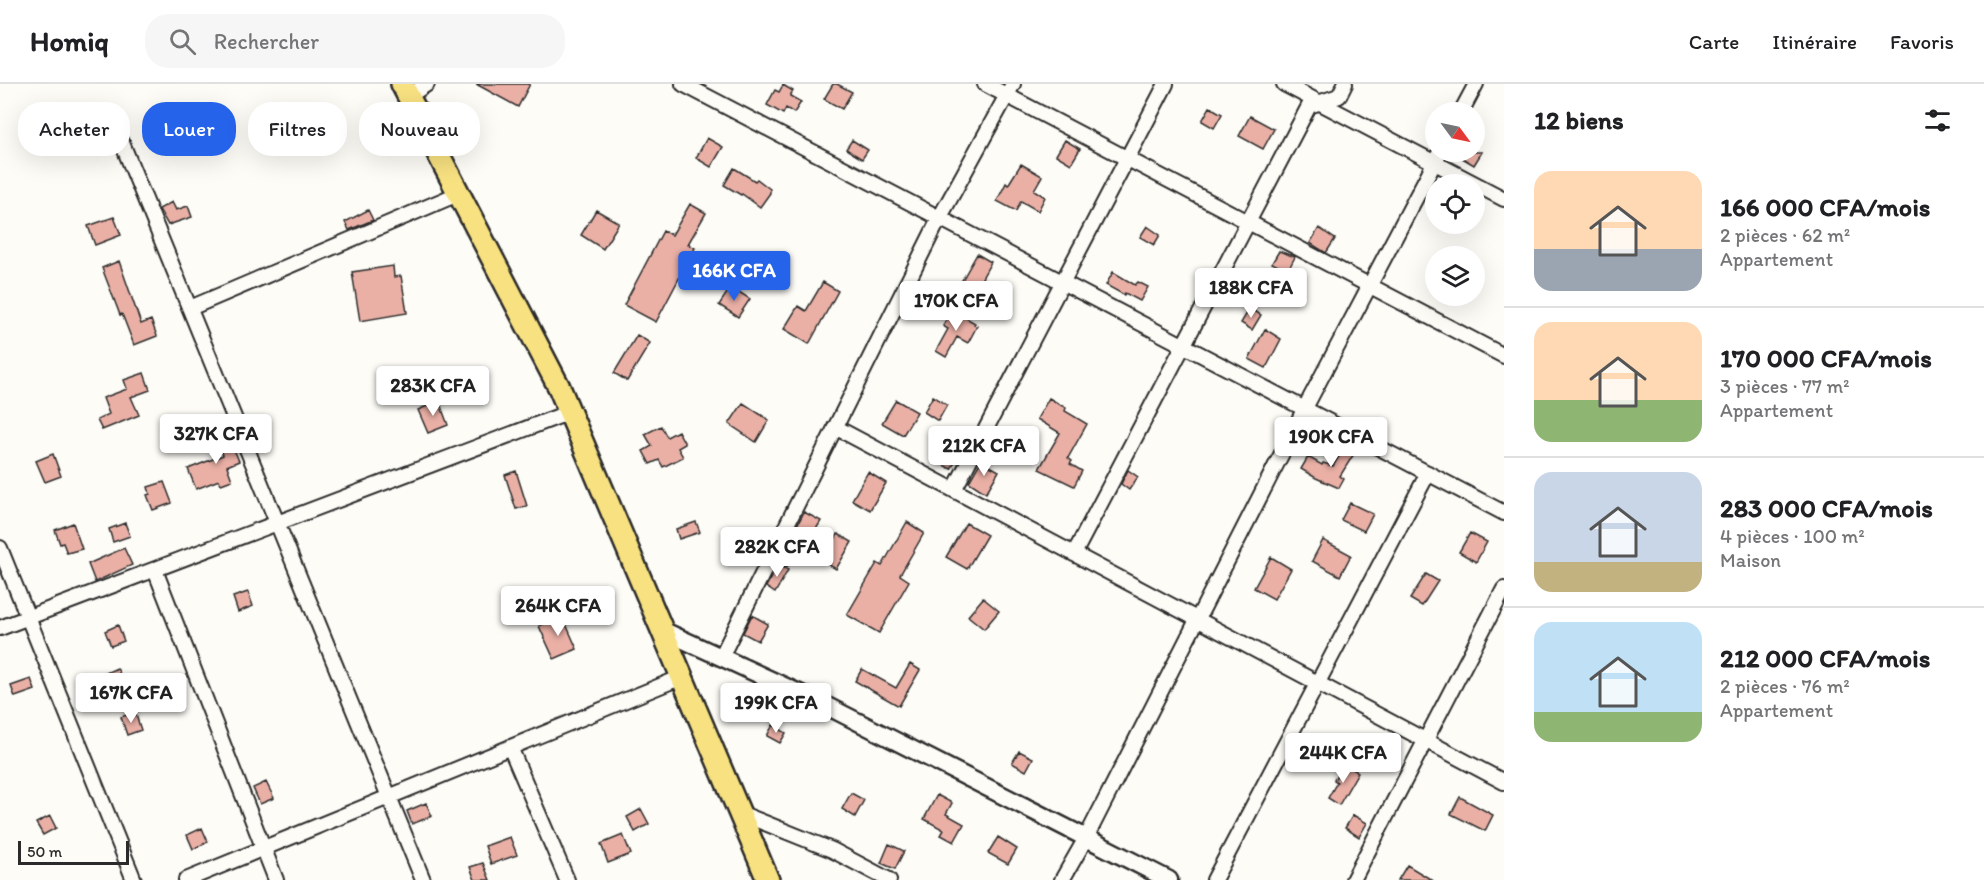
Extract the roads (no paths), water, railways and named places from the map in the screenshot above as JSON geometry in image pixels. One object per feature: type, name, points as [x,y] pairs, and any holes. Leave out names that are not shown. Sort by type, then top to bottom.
[{"type":"main road","points":[[406,90],[559,387],[768,880]]},
{"type":"street","points":[[406,90],[427,84]]},
{"type":"street","points":[[683,84],[1504,513]]},
{"type":"street","points":[[985,84],[1010,90],[1127,159],[1504,356]]},
{"type":"street","points":[[954,490],[1166,84]]},
{"type":"street","points":[[1284,84],[1425,151]]},
{"type":"street","points":[[1074,554],[1309,106],[1339,96],[1345,84]]},
{"type":"street","points":[[1466,102],[1476,84]]},
{"type":"street","points":[[721,657],[940,217],[1010,90]]},
{"type":"street","points":[[127,156],[423,880]]},
{"type":"street","points":[[1062,880],[1086,838],[1305,408],[1435,162]]},
{"type":"street","points":[[1446,162],[1504,199]]},
{"type":"street","points":[[190,308],[460,193]]},
{"type":"street","points":[[0,628],[570,412]]},
{"type":"street","points":[[835,427],[1504,782]]},
{"type":"street","points":[[1214,880],[1428,473]]},
{"type":"street","points":[[0,548],[134,880]]},
{"type":"street","points":[[155,570],[276,880]]},
{"type":"street","points":[[1353,880],[1504,589]]},
{"type":"street","points":[[662,630],[821,703],[1169,880]]},
{"type":"street","points":[[186,880],[682,677]]},
{"type":"street","points":[[510,747],[567,880]]},
{"type":"street","points":[[740,813],[832,850],[889,880]]}]
